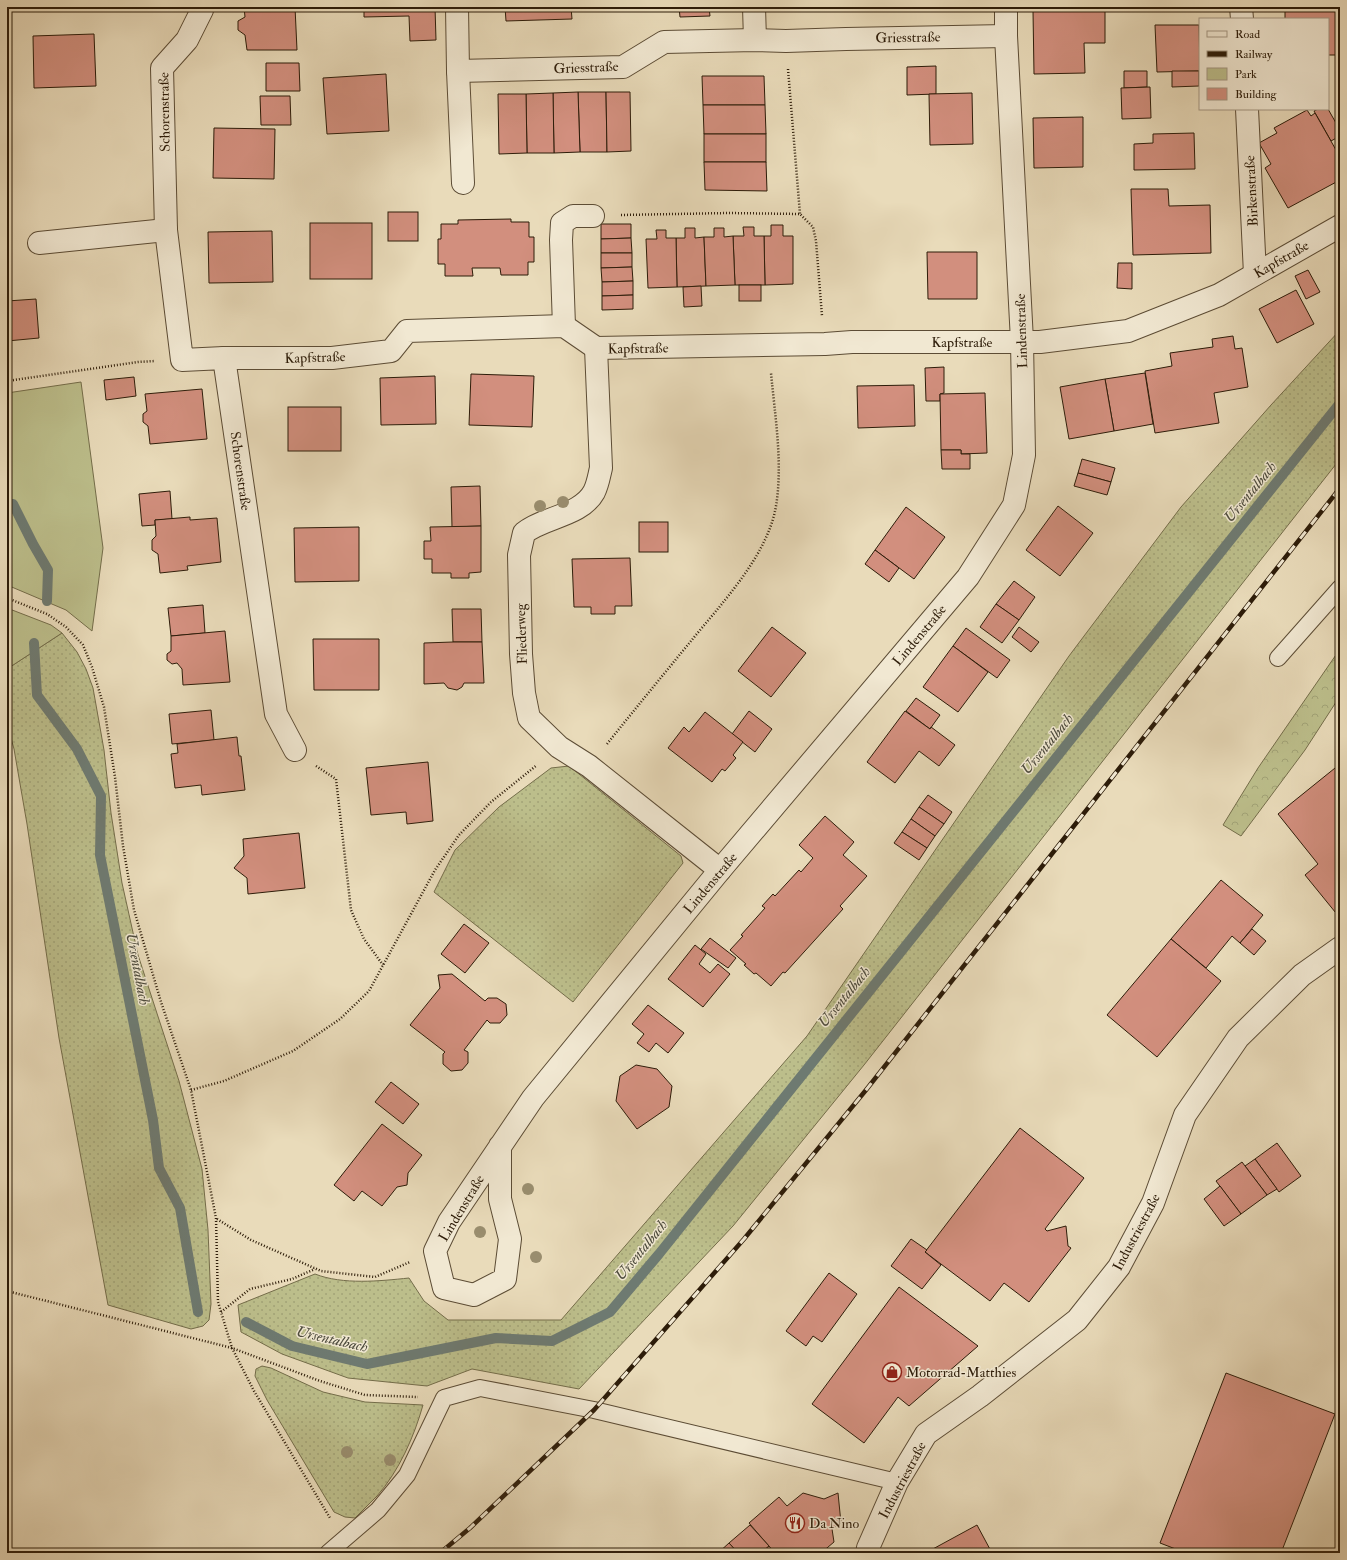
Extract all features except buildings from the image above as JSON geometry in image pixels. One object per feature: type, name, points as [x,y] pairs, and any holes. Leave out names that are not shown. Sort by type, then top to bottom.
[{"type":"street","name":"Schorenstraße","points":[[182,360],[166,230],[162,68],[188,40],[202,7]]},
{"type":"street","points":[[457,7],[463,183]]},
{"type":"street","points":[[754,7],[755,40]]},
{"type":"street","name":"Lindenstraße","points":[[500,1146],[500,1198],[510,1239],[505,1279],[474,1295],[444,1288],[435,1251],[449,1222],[500,1146],[533,1098],[720,870],[968,577],[1014,505],[1024,455],[1022,341],[1006,36],[1006,7]]},
{"type":"street","points":[[1242,7],[1242,18]]},
{"type":"street","name":"Griesstraße","points":[[458,71],[623,67],[664,42],[1006,36]]},
{"type":"street","name":"Birkenstraße","points":[[1247,110],[1255,274]]},
{"type":"street","points":[[564,326],[561,240],[562,223],[573,216],[593,216]]},
{"type":"street","name":"Kapfstraße","points":[[224,358],[332,358],[391,351],[407,331],[564,326],[596,348],[825,344],[852,342],[1040,342],[1128,331],[1219,295],[1340,226]]},
{"type":"street","points":[[39,242],[166,230]]},
{"type":"street","name":"Fliederweg","points":[[596,348],[601,468],[593,494],[579,507],[568,513],[530,527],[524,532],[519,555],[524,693],[529,718],[559,747],[589,766],[720,870]]},
{"type":"street","name":"Schorenstraße","points":[[224,358],[276,714],[295,750]]},
{"type":"street","points":[[182,360],[224,358]]},
{"type":"street","name":"Industriestraße","points":[[867,1553],[897,1482],[926,1434],[986,1391],[1077,1320],[1119,1267],[1153,1203],[1185,1115],[1238,1038],[1302,975],[1340,948]]},
{"type":"lane","points":[[1278,658],[1340,588]]},
{"type":"lane","points":[[328,1553],[344,1541],[378,1510],[407,1475],[444,1398],[480,1388],[594,1410],[897,1482]]},
{"type":"path","points":[[786,41],[800,214]]},
{"type":"path","points":[[593,216],[728,213],[800,214],[813,226],[825,344]]},
{"type":"path","points":[[589,766],[734,589],[770,530],[776,506],[778,467],[769,345]]},
{"type":"path","points":[[7,381],[138,362],[182,360]]},
{"type":"path","points":[[7,598],[47,614],[66,626],[83,645],[92,667],[104,707],[115,777],[123,846],[134,910],[161,1002],[191,1090],[216,1218],[218,1302],[232,1348],[254,1391],[344,1541]]},
{"type":"path","points":[[191,1090],[224,1080],[293,1051],[340,1019],[369,991],[436,870],[459,835],[491,802],[559,747]]},
{"type":"path","points":[[295,750],[336,779],[351,910],[364,939],[383,965]]},
{"type":"path","points":[[216,1218],[251,1240],[321,1271],[375,1276],[435,1251]]},
{"type":"path","points":[[221,1312],[250,1289],[292,1279],[315,1268]]},
{"type":"path","points":[[7,1291],[232,1348],[320,1381],[365,1395],[444,1398]]},
{"type":"green space","points":[[1340,330],[1340,459],[864,1065],[733,1226],[579,1389],[472,1369],[427,1386],[348,1378],[282,1354],[241,1332],[238,1305],[315,1274],[337,1280],[349,1281],[374,1281],[409,1278],[424,1301],[448,1320],[561,1320],[807,1036],[1069,656],[1181,507],[1271,405]]},
{"type":"green space","points":[[81,382],[103,548],[92,631],[66,610],[7,585],[7,393]]},
{"type":"green space","points":[[7,608],[51,625],[62,633],[7,669]]},
{"type":"green space","points":[[62,633],[77,652],[86,669],[93,688],[104,750],[111,813],[122,883],[138,955],[179,1081],[202,1169],[208,1230],[211,1304],[209,1320],[203,1326],[191,1329],[108,1305],[59,1038],[27,824],[14,749],[7,723],[7,669]]},
{"type":"green space","points":[[1340,649],[1340,696],[1305,750],[1241,836],[1223,825],[1258,768]]},
{"type":"green space","points":[[569,766],[681,856],[683,863],[573,1002],[434,892],[455,850],[499,807],[551,768]]},
{"type":"green space","points":[[262,1366],[271,1368],[323,1392],[365,1402],[423,1405],[415,1429],[399,1465],[377,1496],[355,1518],[345,1517],[334,1512],[267,1400],[255,1376],[256,1369]]},
{"type":"waterway","name":"Ursentalbach","points":[[246,1322],[292,1346],[367,1364],[496,1338],[552,1341],[610,1312],[659,1254],[1340,403]]},
{"type":"waterway","name":"Ursentalbach","points":[[7,505],[13,504],[48,570],[47,601]]},
{"type":"waterway","name":"Ursentalbach","points":[[34,643],[37,695],[77,749],[101,796],[100,855],[153,1120],[159,1168],[180,1208],[198,1312]]},
{"type":"railway","points":[[440,1553],[470,1528],[594,1410],[744,1239],[866,1090],[1340,488]]},
{"type":"place","name":"Motorrad-Matthies","points":[[892,1372]]},
{"type":"place","name":"Da Nino","points":[[795,1523]]}]
